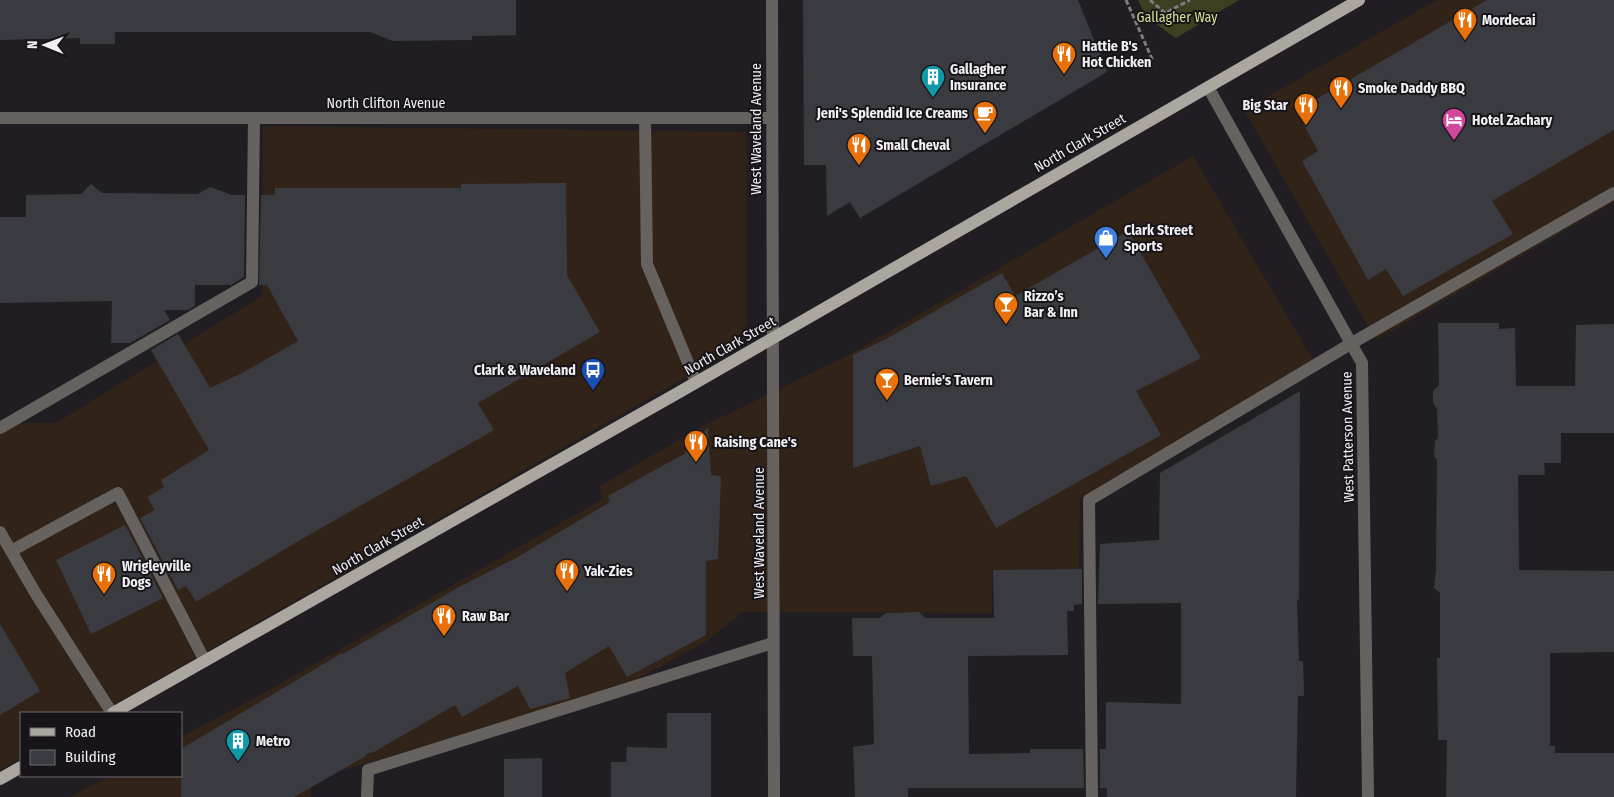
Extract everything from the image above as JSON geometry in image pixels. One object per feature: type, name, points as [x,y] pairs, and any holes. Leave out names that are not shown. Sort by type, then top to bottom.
[{"type":"main road","name":"North Clark Street","points":[[115,712],[772,339],[1359,0]]},
{"type":"main road","points":[[0,779],[20,768]]},
{"type":"street","name":"West Waveland Avenue","points":[[772,0],[774,797]]},
{"type":"street","name":"West Patterson Avenue","points":[[1208,86],[1362,363],[1368,797]]},
{"type":"street","name":"North Clifton Avenue","points":[[0,118],[772,118]]},
{"type":"street","points":[[0,428],[252,282],[254,118]]},
{"type":"street","points":[[645,118],[647,264],[696,382]]},
{"type":"street","points":[[1092,797],[1090,500],[1352,343],[1614,193]]},
{"type":"street","points":[[11,551],[118,493],[205,661]]},
{"type":"street","points":[[0,532],[36,594],[112,712]]},
{"type":"street","points":[[367,797],[368,770],[773,643]]},
{"type":"path","points":[[1126,0],[1153,61]]},
{"type":"path","points":[[1150,0],[1165,13],[1190,0]]},
{"type":"shaded area","name":"Hotel Zachary","points":[[1437,0],[1614,0],[1614,202],[1376,340],[1244,110]]},
{"type":"shaded area","points":[[263,126],[746,132],[746,343],[101,712],[20,712],[20,759],[0,770],[0,423],[56,423],[262,296]]},
{"type":"shaded area","points":[[1193,156],[1313,360],[1080,498],[1079,569],[992,570],[992,613],[742,612],[706,642],[628,684],[311,780],[311,797],[70,797],[108,777],[182,777],[182,736],[260,695],[603,499],[600,486],[699,428],[847,356]]},
{"type":"green space","name":"Gallagher Way","points":[[1138,0],[1239,0],[1176,38],[1149,17]]},
{"type":"building","points":[[0,0],[516,0],[516,35],[472,36],[472,40],[393,41],[370,32],[115,32],[115,44],[80,44],[80,38],[0,40]]},
{"type":"building","name":"Gallagher Insurance","points":[[803,0],[1078,0],[1107,72],[860,218],[850,202],[827,216],[826,165],[804,165]]},
{"type":"building","name":"Hotel Zachary","points":[[1487,0],[1614,0],[1614,130],[1492,201],[1513,234],[1403,296],[1386,269],[1368,280],[1302,161],[1318,151],[1296,111]]},
{"type":"building","points":[[566,183],[567,275],[600,332],[478,403],[494,430],[307,536],[196,602],[186,586],[178,590],[140,518],[155,510],[147,497],[164,487],[161,480],[209,450],[151,350],[178,334],[210,388],[244,372],[298,341],[267,285],[259,285],[261,195],[275,195],[275,188],[461,188],[461,184]]},
{"type":"building","points":[[91,184],[102,193],[198,194],[210,187],[232,195],[245,195],[244,277],[231,285],[195,285],[195,306],[187,310],[164,310],[170,320],[130,343],[111,343],[112,301],[0,303],[0,217],[26,217],[26,195],[81,194]]},
{"type":"building","points":[[1128,231],[1201,358],[1136,391],[1161,435],[996,528],[966,476],[931,486],[920,446],[853,468],[853,355],[886,339],[1002,273],[1015,296]]},
{"type":"building","points":[[1438,323],[1499,323],[1499,329],[1515,328],[1516,386],[1575,386],[1576,325],[1614,324],[1614,433],[1561,433],[1561,463],[1544,463],[1545,475],[1518,475],[1519,570],[1614,571],[1614,652],[1550,653],[1550,746],[1555,746],[1555,753],[1614,753],[1614,797],[1446,797],[1447,740],[1438,740],[1437,658],[1440,658],[1440,593],[1434,588],[1436,569],[1437,459],[1434,457],[1435,441],[1438,438],[1437,409],[1433,403],[1433,391],[1439,385]]},
{"type":"building","points":[[1300,391],[1299,600],[1297,600],[1299,661],[1303,661],[1304,696],[1298,696],[1296,797],[1107,797],[1107,788],[1100,788],[1100,749],[1106,749],[1106,702],[1181,704],[1181,603],[1098,604],[1100,544],[1159,540],[1160,473]]},
{"type":"building","points":[[708,427],[711,475],[721,476],[718,559],[706,561],[706,635],[627,677],[609,646],[565,673],[570,698],[530,709],[518,686],[462,717],[455,705],[374,752],[366,754],[366,756],[294,797],[181,797],[182,748],[342,653],[461,586],[516,558],[610,502],[608,496],[684,454]]},
{"type":"building","name":"Wrigleyville Dogs","points":[[125,525],[163,598],[91,634],[56,560]]},
{"type":"building","points":[[1082,569],[1082,604],[1074,605],[1074,611],[1067,611],[1068,655],[968,656],[969,754],[1030,753],[1030,749],[1083,749],[1084,788],[908,788],[908,797],[855,797],[853,747],[874,744],[872,656],[853,656],[852,618],[880,618],[886,613],[919,612],[925,618],[994,618],[993,570]]},
{"type":"building","points":[[0,624],[40,691],[0,715]]},
{"type":"building","points":[[667,713],[711,713],[711,797],[611,797],[611,762],[626,762],[627,747],[667,748]]},
{"type":"building","points":[[542,758],[542,797],[504,797],[504,759]]},
{"type":"place","name":"Mordecai","points":[[1465,41]]},
{"type":"place","name":"Hattie B's Hot Chicken","points":[[1064,75]]},
{"type":"place","name":"Gallagher Insurance","points":[[933,98]]},
{"type":"place","name":"Smoke Daddy BBQ","points":[[1341,109]]},
{"type":"place","name":"Big Star","points":[[1306,126]]},
{"type":"place","name":"Jeni's Splendid Ice Creams","points":[[985,134]]},
{"type":"place","name":"Hotel Zachary","points":[[1454,141]]},
{"type":"place","name":"Small Cheval","points":[[859,166]]},
{"type":"place","name":"Clark Street Sports","points":[[1106,259]]},
{"type":"place","name":"Rizzo’s Bar & Inn","points":[[1006,325]]},
{"type":"place","name":"Clark & Waveland","points":[[593,391]]},
{"type":"place","name":"Bernie's Tavern","points":[[887,401]]},
{"type":"place","name":"Raising Cane's","points":[[696,463]]},
{"type":"place","name":"Yak-Zies","points":[[567,592]]},
{"type":"place","name":"Wrigleyville Dogs","points":[[104,595]]},
{"type":"place","name":"Raw Bar","points":[[444,637]]},
{"type":"place","name":"Metro","points":[[238,762]]}]
